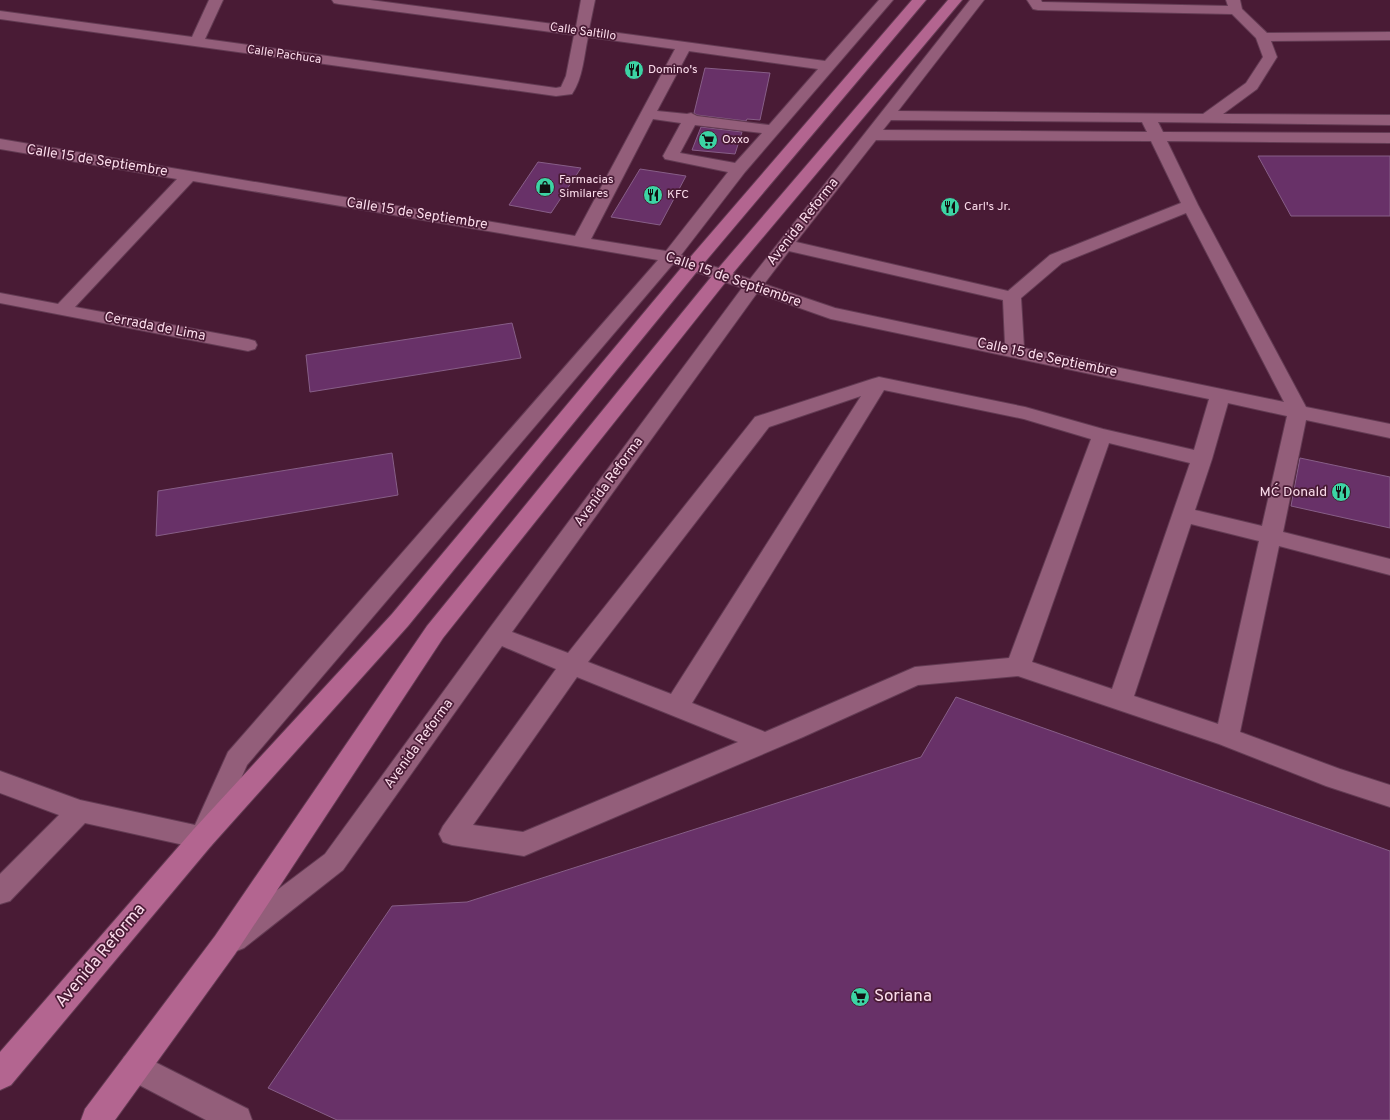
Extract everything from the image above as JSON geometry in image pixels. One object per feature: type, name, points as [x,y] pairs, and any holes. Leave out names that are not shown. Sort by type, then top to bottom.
[{"type":"main road","name":"Avenida Reforma","points":[[0,1075],[202,838],[400,620],[693,265],[920,0]]},
{"type":"main road","name":"Avenida Reforma","points":[[96,1120],[225,945],[435,632],[722,275],[955,0]]},
{"type":"street","points":[[196,43],[216,0]]},
{"type":"street","name":"Calle Saltillo","points":[[339,0],[828,66]]},
{"type":"street","points":[[583,32],[588,0]]},
{"type":"street","name":"Avenida Reforma","points":[[202,838],[237,759],[670,256],[739,169],[886,0]]},
{"type":"street","name":"Avenida Reforma","points":[[225,945],[334,862],[497,635],[753,286],[977,0]]},
{"type":"street","points":[[1034,0],[1038,6],[1235,5],[1263,37],[1270,58],[1252,86],[1207,118]]},
{"type":"street","name":"Calle Pachuca","points":[[0,15],[556,92],[567,92],[573,76],[583,32]]},
{"type":"street","points":[[1263,37],[1390,36]]},
{"type":"street","points":[[581,241],[684,46]]},
{"type":"street","points":[[648,114],[691,118],[773,130]]},
{"type":"street","points":[[887,115],[1390,120]]},
{"type":"street","points":[[691,118],[671,156],[739,169]]},
{"type":"street","points":[[1148,118],[1159,138],[1190,205],[1298,411],[1228,737]]},
{"type":"street","points":[[871,135],[1159,138],[1390,138]]},
{"type":"street","name":"Calle 15 de Septiembre","points":[[0,144],[670,256],[831,313],[1390,431]]},
{"type":"street","points":[[62,310],[189,176]]},
{"type":"street","points":[[1012,297],[1056,259],[1190,205]]},
{"type":"street","points":[[785,246],[1012,297]]},
{"type":"street","points":[[1012,297],[1015,352]]},
{"type":"street","name":"Cerrada de Lima","points":[[0,298],[248,345]]},
{"type":"street","points":[[1202,459],[1026,413],[879,383],[762,422],[572,665],[452,834],[524,844],[915,676],[1018,667],[1228,737],[1335,778],[1390,796]]},
{"type":"street","points":[[676,707],[879,383]]},
{"type":"street","points":[[1120,701],[1202,459],[1220,395]]},
{"type":"street","points":[[1018,667],[1102,434]]},
{"type":"street","points":[[1183,514],[1390,567]]},
{"type":"street","points":[[497,635],[764,742]]},
{"type":"street","points":[[0,782],[80,811],[202,838]]},
{"type":"street","points":[[0,892],[80,811]]},
{"type":"street","points":[[135,1067],[237,1120]]},
{"type":"building","points":[[705,68],[770,73],[760,120],[747,119],[746,121],[697,115],[694,113]]},
{"type":"building","points":[[701,127],[742,132],[735,154],[692,150]]},
{"type":"building","points":[[1258,156],[1390,156],[1390,216],[1291,216]]},
{"type":"building","name":"Farmacias Similares","points":[[538,162],[581,168],[551,213],[509,205]]},
{"type":"building","points":[[640,169],[686,176],[660,225],[611,217]]},
{"type":"building","points":[[512,323],[521,358],[310,392],[306,355]]},
{"type":"building","points":[[392,453],[398,495],[156,536],[158,491]]},
{"type":"building","name":"MC´ Donald","points":[[1300,458],[1390,477],[1390,528],[1291,506]]},
{"type":"building","name":"Soriana","points":[[956,697],[1390,851],[1390,1120],[337,1120],[268,1088],[392,906],[467,902],[921,757]]},
{"type":"place","name":"Domino's","points":[[634,70]]},
{"type":"place","name":"Oxxo","points":[[708,140]]},
{"type":"place","name":"Farmacias Similares","points":[[545,187]]},
{"type":"place","name":"KFC","points":[[653,195]]},
{"type":"place","name":"Carl's Jr.","points":[[950,207]]},
{"type":"place","name":"MC´ Donald","points":[[1341,492]]},
{"type":"place","name":"Soriana","points":[[860,997]]}]
